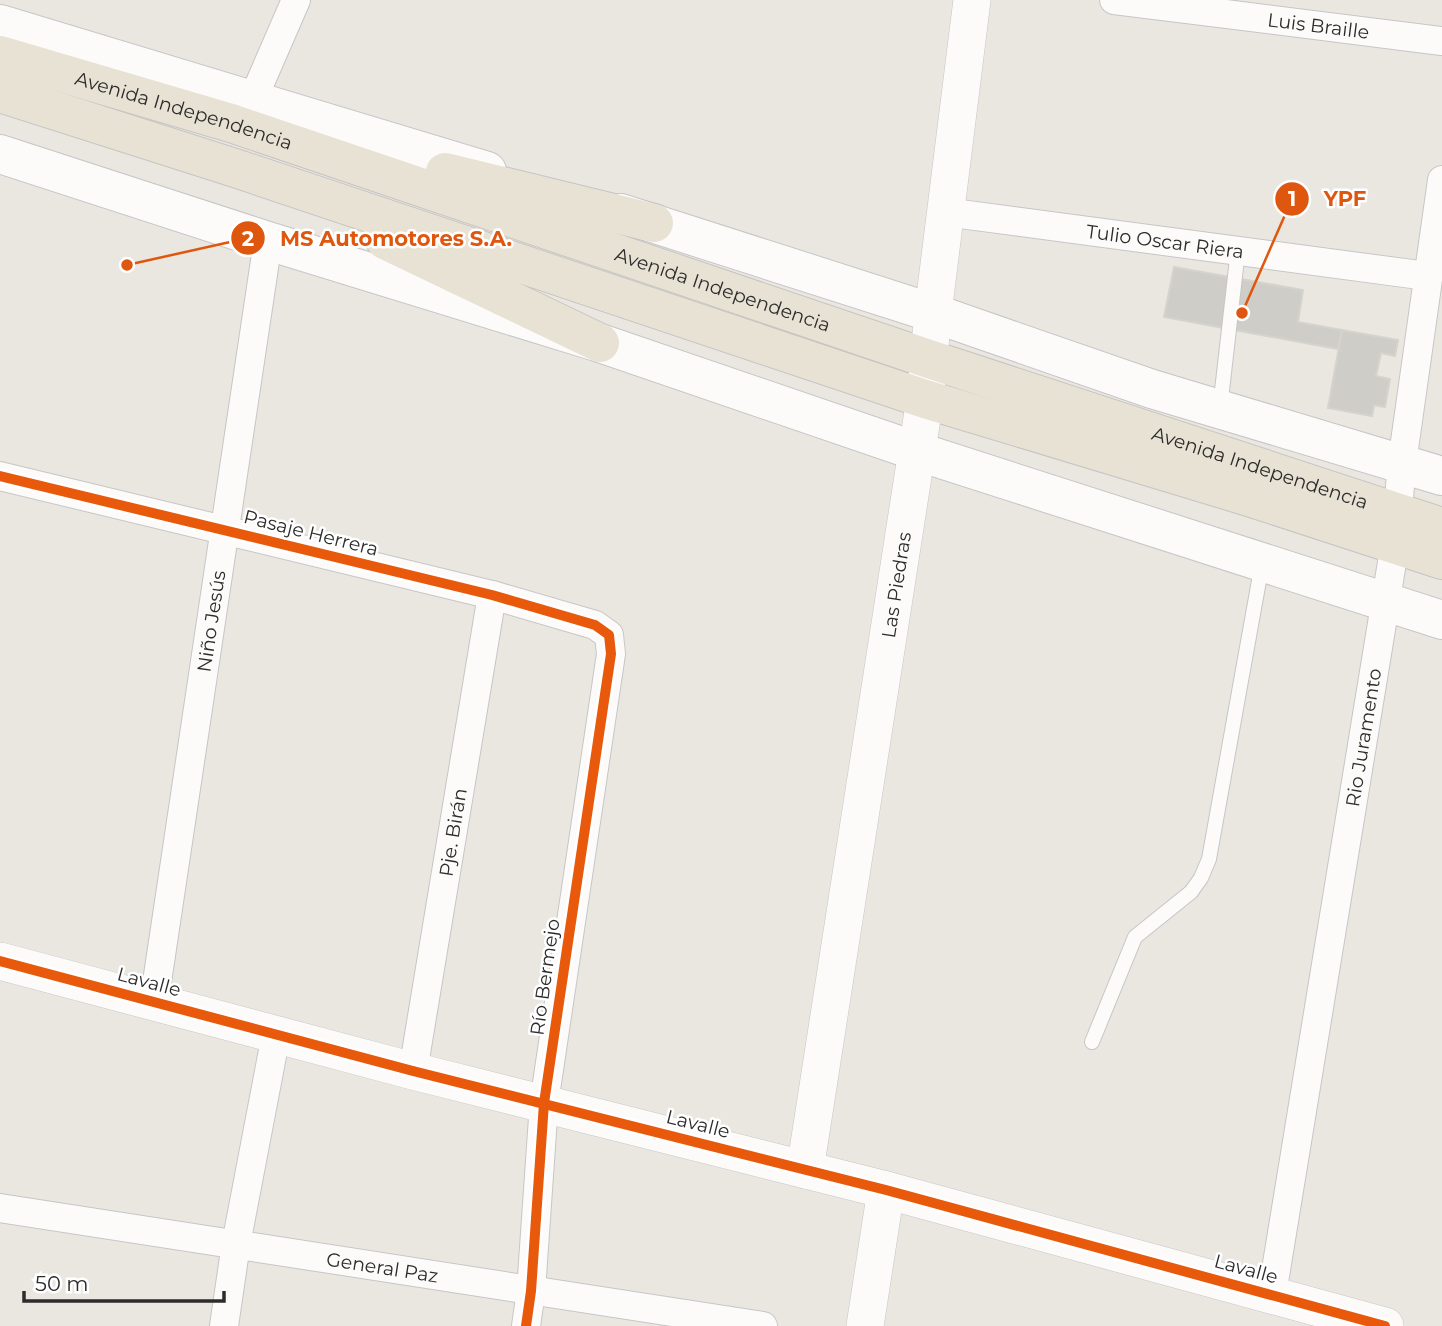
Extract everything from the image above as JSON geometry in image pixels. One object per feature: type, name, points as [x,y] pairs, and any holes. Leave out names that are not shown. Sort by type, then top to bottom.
[{"type":"highway","name":"Avenida Independencia","points":[[0,57],[242,111],[1396,528],[1442,560]]},
{"type":"highway","name":"Avenida Independencia","points":[[0,57],[234,168],[925,399],[1249,497],[1396,528],[1442,527]]},
{"type":"highway","points":[[242,111],[375,155],[654,223]]},
{"type":"highway","points":[[234,168],[600,343]]},
{"type":"main road","points":[[0,154],[268,241],[600,343],[916,451],[1442,620]]},
{"type":"main road","points":[[654,223],[933,313],[1152,389],[1442,476]]},
{"type":"street","points":[[242,111],[296,0]]},
{"type":"street","name":"Las Piedras","points":[[805,1170],[925,399],[933,313],[972,0]]},
{"type":"street","name":"Luis Braille","points":[[1114,0],[1442,41]]},
{"type":"street","name":"Rio Juramento","points":[[1272,1294],[1386,603],[1402,463],[1442,180]]},
{"type":"street","name":"Tulio Oscar Riera","points":[[945,212],[1427,275]]},
{"type":"street","name":"Niño Jesús","points":[[154,1002],[268,241]]},
{"type":"street","name":"Pasaje Herrera","points":[[0,476],[492,595],[595,625],[610,635]]},
{"type":"street","name":"Pje. Birán","points":[[413,1071],[492,595]]},
{"type":"street","name":"Río Bermejo","points":[[526,1326],[531,1291],[544,1103],[611,654],[610,635]]},
{"type":"street","name":"Lavalle","points":[[0,961],[413,1071],[886,1190],[1272,1294],[1320,1317],[1385,1326]]},
{"type":"street","points":[[224,1326],[236,1244],[276,1035]]},
{"type":"street","points":[[865,1326],[886,1190]]},
{"type":"street","name":"General Paz","points":[[0,1208],[763,1326]]},
{"type":"lane","points":[[1220,409],[1238,250]]},
{"type":"lane","points":[[1091,1041],[1135,937],[1191,892],[1209,859],[1262,563]]},
{"type":"building","points":[[1174,267],[1303,290],[1298,322],[1342,330],[1338,349],[1164,317]]},
{"type":"building","points":[[1342,330],[1398,340],[1395,356],[1381,353],[1376,376],[1390,379],[1385,407],[1374,405],[1372,416],[1328,408]]},
{"type":"cycle path","points":[[0,476],[492,595],[595,625],[609,635],[611,654],[544,1103],[531,1291],[526,1326]]},
{"type":"cycle path","points":[[0,961],[413,1071],[886,1190],[1385,1326]]},
{"type":"place","name":"MS Automotores S.A.","points":[[127,265]]},
{"type":"place","name":"YPF","points":[[1242,313]]}]
